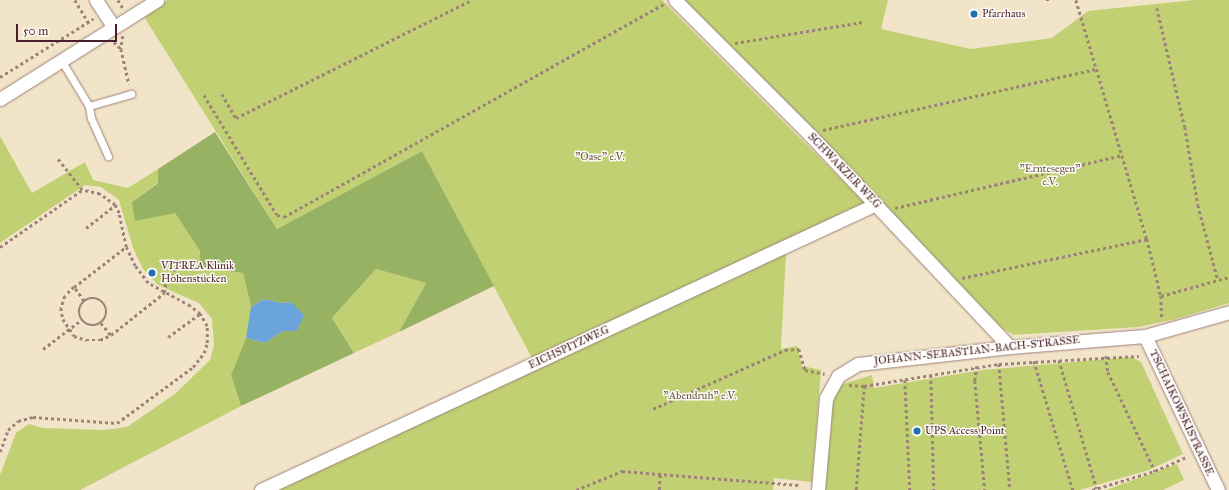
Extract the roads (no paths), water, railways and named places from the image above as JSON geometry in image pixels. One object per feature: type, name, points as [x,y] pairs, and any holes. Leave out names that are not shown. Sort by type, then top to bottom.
[{"type":"street","points":[[96,0],[113,26]]},
{"type":"street","points":[[0,99],[113,26],[158,0]]},
{"type":"street","name":"SCHWARZER WEG","points":[[670,2],[886,214],[954,285],[1010,347]]},
{"type":"street","name":"EICHSPITZWEG","points":[[261,490],[876,204]]},
{"type":"street","name":"JOHANN-SEBASTIAN-BACH-STRASSE","points":[[818,488],[826,398],[841,380],[858,364],[1010,347],[1145,336],[1229,312]]},
{"type":"street","name":"TSCHAIKOWSKISTRASSE","points":[[1145,336],[1218,490]]},
{"type":"lane","points":[[61,60],[89,106],[91,118],[108,156]]},
{"type":"lane","points":[[89,106],[131,94]]},
{"type":"water","points":[[264,299],[281,303],[291,302],[304,315],[297,331],[283,331],[265,343],[246,338],[251,307]]},
{"type":"place","name":"Pfarrhaus","points":[[974,14]]},
{"type":"place","name":"VITREA Klinik Hohenstücken","points":[[152,273]]},
{"type":"place","name":"UPS Access Point","points":[[917,431]]},
{"type":"park label","name":"\"Oase\" e.V.","points":[[600,157]]},
{"type":"park label","name":"\"Erntesegen\" e.V.","points":[[1050,176]]},
{"type":"park label","name":"\"Abendruh\" e.V.","points":[[700,396]]}]
